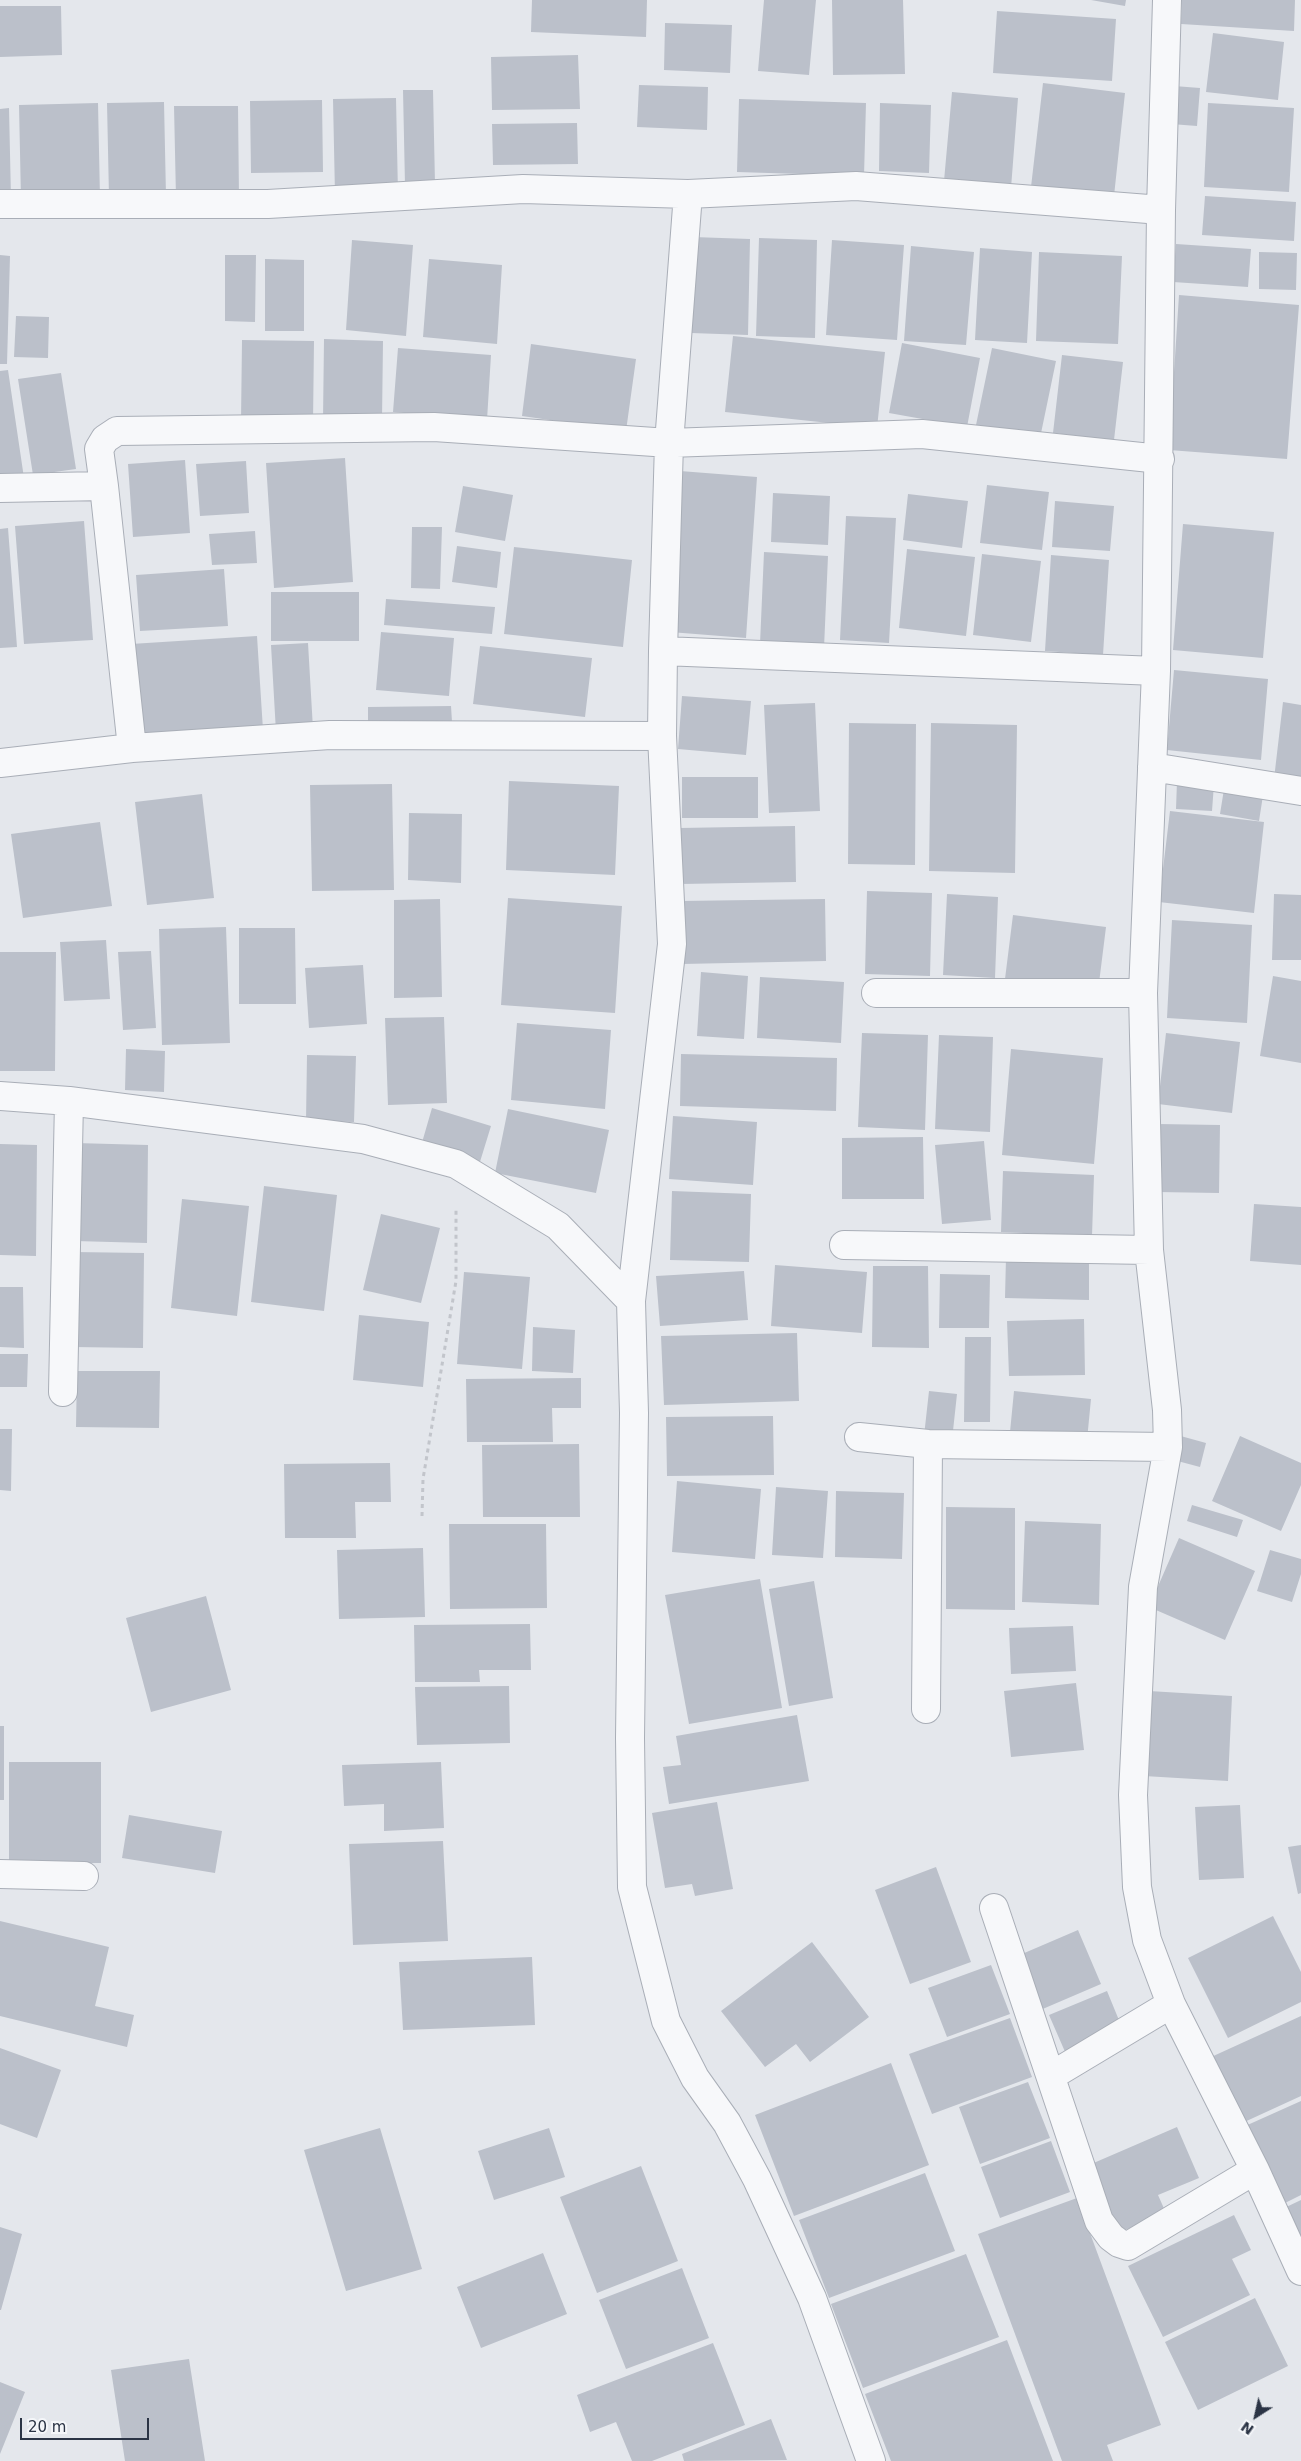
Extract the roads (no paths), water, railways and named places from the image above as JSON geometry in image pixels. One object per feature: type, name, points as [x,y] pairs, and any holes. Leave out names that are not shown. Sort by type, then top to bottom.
[{"type":"street","points":[[1168,0],[1161,210],[1160,459],[1156,671],[1143,993],[1149,1250],[1167,1410],[1168,1447],[1143,1587],[1133,1795],[1139,1896],[1147,1940],[1171,2004],[1256,2170],[1301,2271]]},
{"type":"street","points":[[0,204],[268,204],[523,189],[688,194],[856,186],[1161,210]]},
{"type":"street","points":[[688,194],[669,443],[663,651],[662,736],[672,944],[631,1301],[634,1413],[630,1738],[632,1887],[666,2021],[695,2078],[727,2123],[757,2179],[812,2298],[870,2461]]},
{"type":"street","points":[[132,748],[99,449],[105,439],[117,431],[434,427],[669,443],[922,434],[1160,459]]},
{"type":"street","points":[[0,488],[104,486]]},
{"type":"street","points":[[663,651],[1156,671]]},
{"type":"street","points":[[0,763],[132,748],[330,734],[662,736]]},
{"type":"street","points":[[1152,767],[1301,791]]},
{"type":"street","points":[[876,993],[1143,993]]},
{"type":"street","points":[[0,1096],[69,1101],[362,1139],[456,1164],[558,1226],[631,1301]]},
{"type":"street","points":[[63,1392],[69,1101]]},
{"type":"street","points":[[844,1245],[1149,1250]]},
{"type":"street","points":[[859,1437],[928,1444],[1168,1447]]},
{"type":"street","points":[[926,1709],[928,1444]]},
{"type":"street","points":[[0,1874],[84,1876]]},
{"type":"street","points":[[994,1908],[1099,2221],[1119,2243],[1128,2246],[1256,2170]]},
{"type":"street","points":[[1051,2076],[1171,2004]]}]
